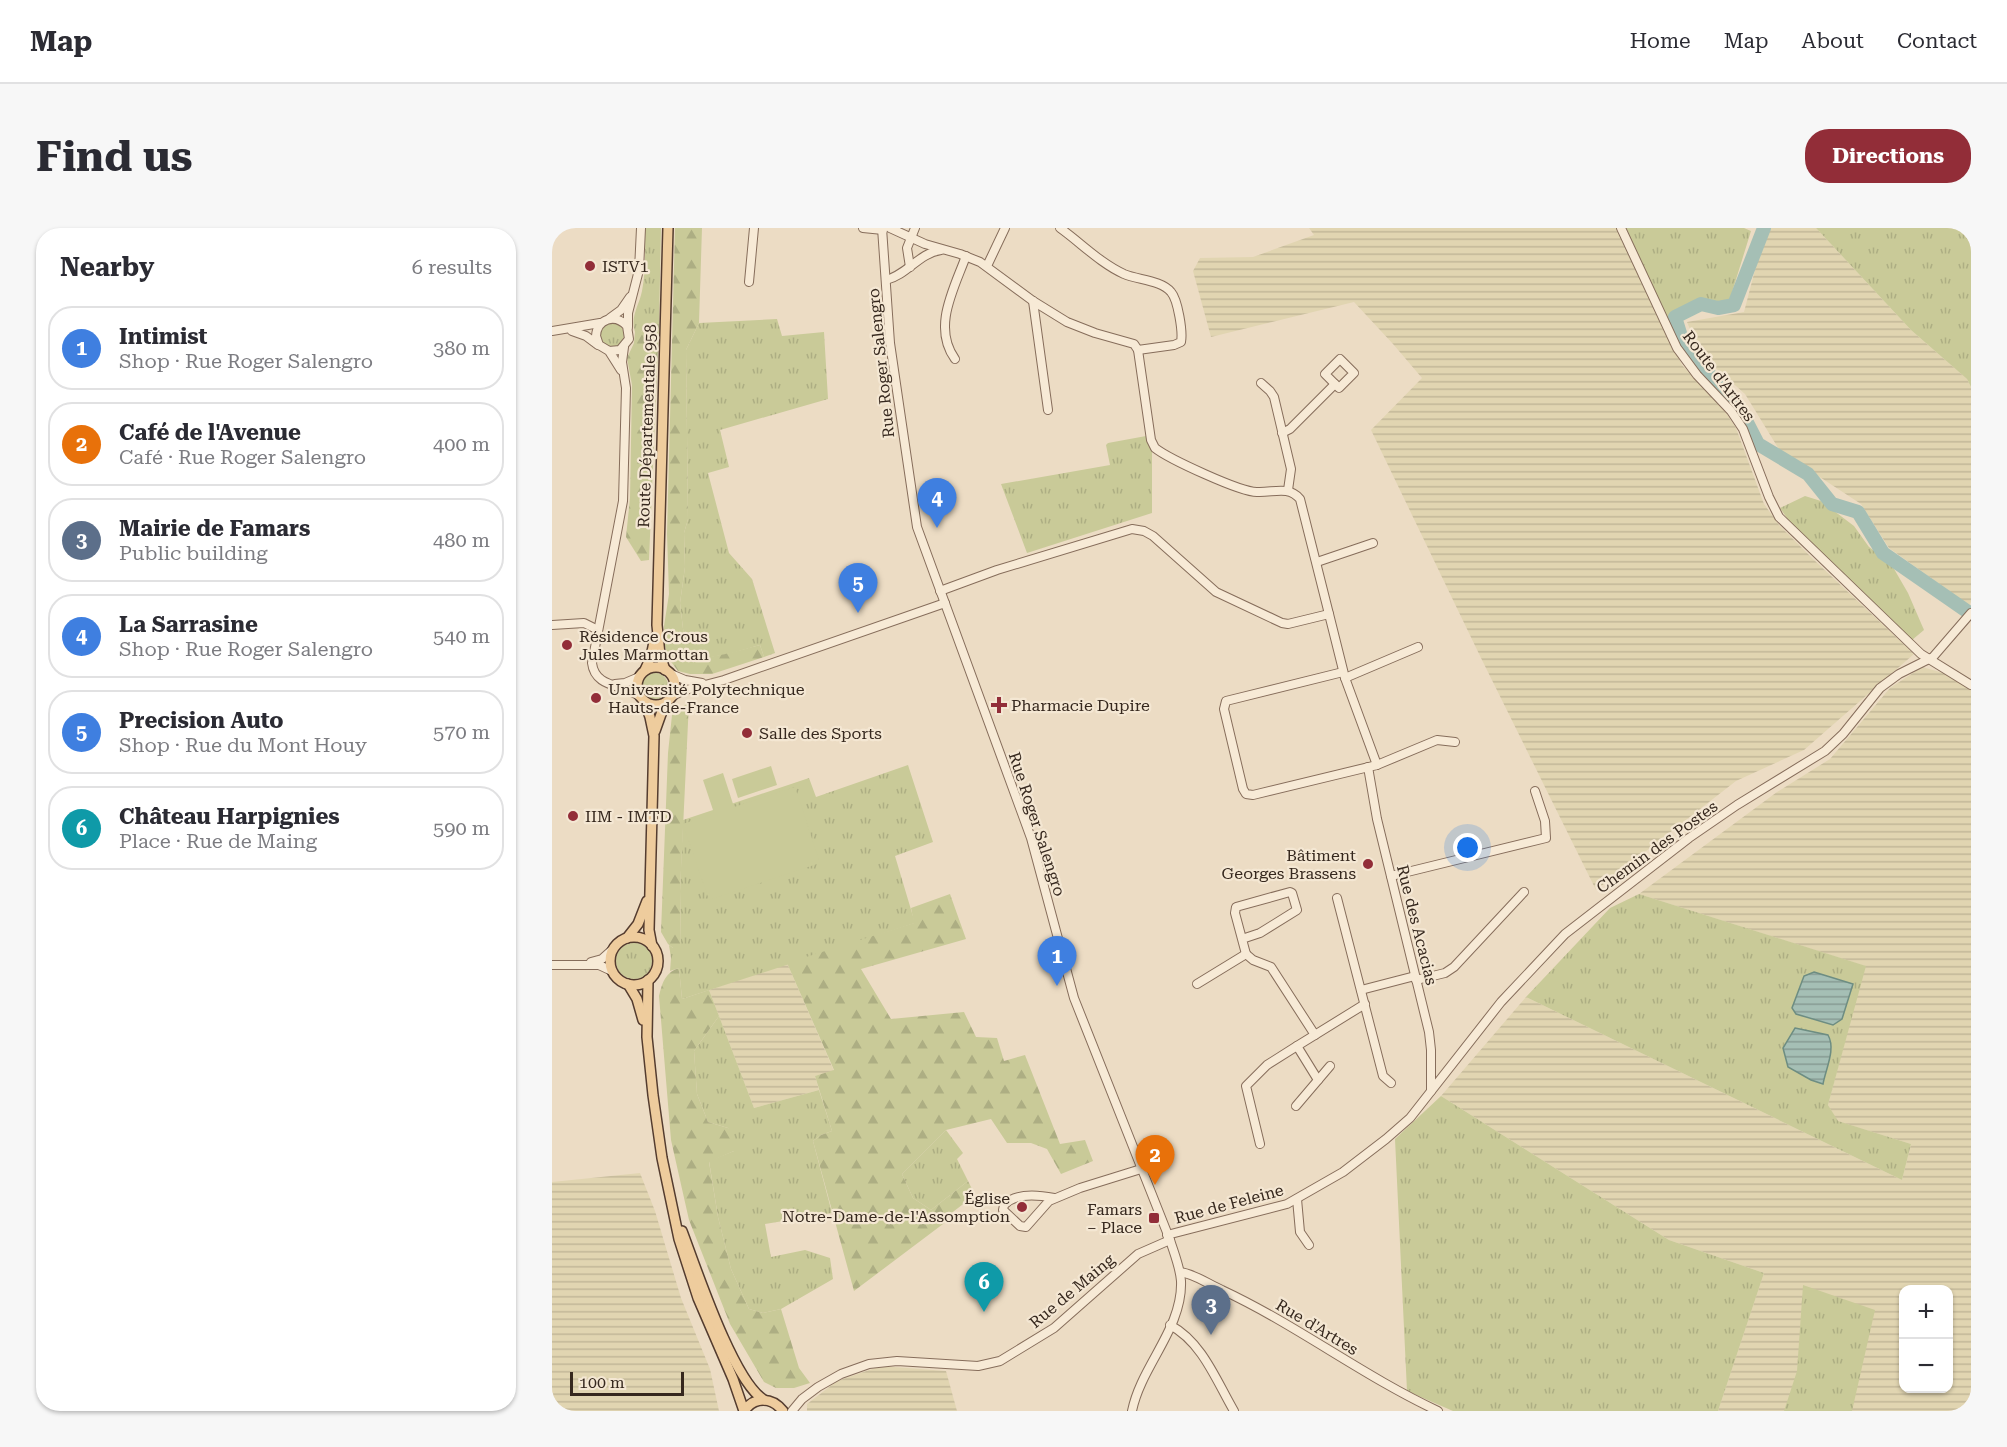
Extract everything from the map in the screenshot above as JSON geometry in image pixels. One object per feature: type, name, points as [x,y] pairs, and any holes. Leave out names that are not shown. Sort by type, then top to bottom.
[{"type":"main road","name":"Route Départementale 958","points":[[668,228],[657,625],[660,655],[668,672]]},
{"type":"main road","name":"Route Départementale 958","points":[[642,673],[652,651],[657,625]]},
{"type":"main road","points":[[650,893],[640,920],[627,938],[612,950],[610,959],[612,971],[619,980],[628,984],[648,980],[657,964],[657,955],[652,946],[649,930],[650,893],[654,736],[650,714],[636,686],[642,673],[655,667],[668,672],[675,686],[654,736]]},
{"type":"main road","points":[[642,699],[655,705],[668,700]]},
{"type":"main road","points":[[627,938],[641,938],[652,946]]},
{"type":"main road","points":[[648,980],[647,1036],[657,1127],[687,1269],[744,1411],[752,1403],[765,1400]]},
{"type":"main road","points":[[628,984],[637,999],[647,1036]]},
{"type":"main road","points":[[671,1199],[704,1292],[724,1339],[753,1390],[765,1400],[775,1403],[783,1411]]},
{"type":"street","points":[[641,228],[640,265],[628,313],[629,337],[624,347],[622,362],[626,388],[623,501],[592,666],[597,677],[632,692],[642,699]]},
{"type":"street","points":[[749,282],[754,228]]},
{"type":"street","points":[[863,228],[885,229],[942,250],[966,256],[987,266],[1033,301],[1060,318],[1082,328],[1132,343],[1138,350],[1151,440],[1158,451],[1242,490],[1259,492],[1287,490],[1295,493],[1302,501],[1344,675],[1377,765]]},
{"type":"street","points":[[910,267],[907,248],[915,228]]},
{"type":"street","points":[[987,266],[1005,228]]},
{"type":"street","points":[[1060,228],[1108,266],[1128,276],[1163,286],[1172,294],[1176,304],[1180,342],[1138,350]]},
{"type":"street","name":"Route d'Artres","points":[[1621,228],[1677,348],[1694,371],[1731,411],[1743,429],[1779,517],[1915,648],[1929,660],[1971,685]]},
{"type":"street","name":"Rue Roger Salengro","points":[[885,229],[890,343],[913,506],[919,533],[1034,848],[1072,991],[1180,1272],[1179,1302],[1142,1380],[1132,1411]]},
{"type":"street","points":[[886,280],[897,277],[925,255],[942,250]]},
{"type":"street","points":[[955,359],[947,346],[944,319],[966,256]]},
{"type":"street","points":[[552,331],[592,326],[606,320],[621,310],[634,291]]},
{"type":"street","points":[[1033,301],[1048,410]]},
{"type":"street","points":[[606,320],[620,320],[628,328]]},
{"type":"street","points":[[599,345],[596,332],[606,320]]},
{"type":"street","points":[[564,330],[580,333],[609,351],[616,352],[624,347]]},
{"type":"street","points":[[609,351],[623,375]]},
{"type":"street","points":[[1261,383],[1274,397],[1292,472],[1287,490]]},
{"type":"street","points":[[1282,433],[1290,429],[1335,384]]},
{"type":"street","points":[[940,591],[997,570],[1132,529],[1153,536],[1222,596],[1282,623],[1288,624],[1329,614]]},
{"type":"street","points":[[1317,562],[1372,543]]},
{"type":"street","points":[[668,700],[682,691],[710,684],[945,603]]},
{"type":"street","points":[[1929,660],[1938,653],[1971,613]]},
{"type":"street","points":[[552,625],[584,623],[598,630]]},
{"type":"street","points":[[1419,647],[1344,675],[1226,701],[1224,710],[1243,789],[1246,794],[1252,795],[1377,765],[1435,741],[1455,742]]},
{"type":"street","name":"Chemin des Postes","points":[[1431,1091],[1507,996],[1572,928],[1689,838],[1737,805],[1821,754],[1838,739],[1885,684],[1899,674],[1929,660]]},
{"type":"street","points":[[668,672],[685,680],[710,684]]},
{"type":"street","points":[[609,684],[625,682],[642,673]]},
{"type":"street","name":"Rue des Acacias","points":[[1368,767],[1379,825],[1430,1037],[1431,1091]]},
{"type":"street","points":[[1391,876],[1546,838],[1545,821],[1535,791]]},
{"type":"street","points":[[1242,939],[1260,933],[1297,910],[1294,896],[1290,892],[1238,905],[1235,911],[1242,939],[1246,954],[1271,967],[1315,1035]]},
{"type":"street","points":[[1361,990],[1452,970],[1524,892]]},
{"type":"street","points":[[1337,898],[1383,1076],[1390,1083]]},
{"type":"street","points":[[581,964],[602,959],[612,950]]},
{"type":"street","points":[[1197,984],[1246,954]]},
{"type":"street","points":[[552,965],[601,965],[612,971]]},
{"type":"street","points":[[1260,1144],[1246,1086],[1269,1064],[1365,1004]]},
{"type":"street","points":[[1297,1046],[1318,1080]]},
{"type":"street","points":[[1296,1106],[1330,1066]]},
{"type":"street","name":"Rue de Feleine","points":[[1168,1237],[1265,1211],[1297,1199],[1343,1172],[1386,1139],[1410,1118],[1431,1091]]},
{"type":"street","points":[[1054,1198],[1040,1195],[1028,1196],[1010,1200],[1004,1204],[1003,1208],[1005,1214],[1024,1227],[1028,1226],[1047,1202],[1054,1198],[1141,1169]]},
{"type":"street","name":"Rue de Feleine","points":[[1297,1199],[1300,1232],[1309,1245]]},
{"type":"street","name":"Rue de Maing","points":[[792,1411],[802,1399],[818,1387],[847,1371],[869,1364],[897,1361],[978,1366],[1000,1361],[1058,1325],[1138,1254],[1168,1237]]},
{"type":"street","name":"Rue d'Artres","points":[[1180,1272],[1192,1275],[1272,1315],[1383,1382],[1438,1411]]},
{"type":"street","points":[[1170,1325],[1184,1333],[1197,1347],[1234,1411]]},
{"type":"shaded area","points":[[1309,228],[1617,228],[1682,365],[1724,410],[1736,428],[1764,504],[1779,525],[1813,559],[1914,654],[1804,750],[1736,781],[1596,890],[1371,430],[1422,378],[1354,302],[1211,337],[1193,271],[1200,258],[1253,257],[1314,235]]},
{"type":"shaded area","points":[[1766,228],[1816,228],[1911,330],[1967,379],[1971,387],[1971,602],[1969,605],[1889,548],[1861,504],[1780,451],[1745,394],[1701,355],[1687,322],[1744,312]]},
{"type":"shaded area","points":[[1922,667],[1958,677],[1971,689],[1971,1411],[1718,1411],[1764,1273],[1669,1240],[1441,1096],[1526,997],[1902,1180],[1911,1144],[1837,1121],[1828,1105],[1865,966],[1639,894],[1777,792],[1830,759],[1890,688]]},
{"type":"shaded area","points":[[787,963],[834,1071],[815,1076],[819,1090],[754,1108],[709,990]]},
{"type":"shaded area","points":[[1814,972],[1853,984],[1842,1019],[1833,1025],[1796,1014],[1792,1008],[1804,976]]},
{"type":"shaded area","points":[[1795,1028],[1828,1035],[1831,1052],[1823,1084],[1788,1067],[1783,1048]]},
{"type":"shaded area","points":[[640,1173],[655,1211],[681,1298],[710,1369],[719,1411],[552,1411],[552,1182]]},
{"type":"shaded area","points":[[881,1366],[946,1371],[957,1411],[807,1411],[807,1404],[837,1381]]},
{"type":"green space","points":[[645,228],[661,228],[659,324],[645,326],[641,332],[635,332],[634,316],[644,276]]},
{"type":"green space","points":[[675,228],[702,228],[699,323],[686,350],[688,519],[684,533],[685,567],[680,603],[686,654],[693,657],[711,657],[760,645],[764,657],[712,674],[690,674],[678,671],[669,659],[665,646],[664,626],[669,594],[667,534]]},
{"type":"green space","points":[[1625,228],[1744,228],[1751,231],[1729,302],[1699,311],[1672,328]]},
{"type":"green space","points":[[1816,228],[1971,228],[1971,387],[1967,379],[1911,330]]},
{"type":"green space","points":[[777,319],[782,336],[824,332],[828,399],[720,430],[729,467],[708,473],[729,553],[752,579],[775,653],[764,657],[760,645],[712,657],[693,657],[686,654],[680,603],[685,567],[684,533],[688,519],[686,350],[699,323]]},
{"type":"green space","points":[[612,323],[621,326],[624,335],[621,344],[612,347],[603,344],[600,335],[603,326]]},
{"type":"green space","points":[[659,324],[649,560],[641,561],[626,537],[630,498],[632,385],[627,358],[634,343],[635,332],[641,332],[645,326]]},
{"type":"green space","points":[[1146,436],[1152,451],[1152,513],[1027,553],[1001,484],[1110,465],[1106,445],[1108,443]]},
{"type":"green space","points":[[1805,496],[1821,501],[1854,526],[1869,547],[1890,562],[1908,593],[1924,630],[1912,640],[1789,521],[1780,508]]},
{"type":"green space","points":[[655,673],[664,677],[668,686],[664,695],[655,699],[646,695],[642,686],[646,677]]},
{"type":"green space","points":[[689,702],[680,891],[681,948],[673,948],[661,932],[668,753],[672,715]]},
{"type":"green space","points":[[908,765],[933,842],[895,856],[915,923],[682,999],[679,968],[670,971],[669,945],[673,948],[681,947],[680,891],[683,820],[809,778],[816,797]]},
{"type":"green space","points":[[771,766],[777,785],[738,798],[732,779]]},
{"type":"green space","points":[[723,773],[734,807],[795,787],[820,863],[709,900],[683,824],[714,813],[703,780]]},
{"type":"green space","points":[[950,894],[966,939],[861,969],[891,1019],[964,1012],[976,1037],[997,1038],[1004,1061],[1025,1055],[1060,1144],[1085,1140],[1093,1161],[1061,1174],[1047,1149],[1031,1143],[1007,1143],[991,1119],[946,1130],[902,1174],[913,1198],[931,1210],[968,1181],[975,1195],[945,1218],[947,1221],[854,1291],[813,1141],[832,1131],[815,1076],[834,1070],[787,963],[914,923],[911,908]]},
{"type":"green space","points":[[1639,894],[1866,966],[1828,1105],[1838,1121],[1911,1144],[1902,1180],[1526,997],[1610,908]]},
{"type":"green space","points":[[634,943],[647,948],[652,961],[647,974],[634,979],[621,974],[616,961],[621,948]]},
{"type":"green space","points":[[679,968],[682,999],[709,990],[719,1016],[694,1051],[697,1094],[708,1122],[728,1128],[736,1140],[734,1151],[709,1162],[718,1217],[731,1269],[749,1309],[763,1313],[781,1309],[799,1368],[810,1383],[794,1388],[776,1388],[764,1382],[730,1324],[689,1220],[671,1140],[659,996],[665,978]]},
{"type":"green space","points":[[719,1016],[754,1108],[819,1090],[832,1131],[813,1141],[832,1213],[765,1224],[771,1257],[805,1250],[830,1258],[833,1279],[781,1309],[763,1313],[749,1309],[731,1269],[718,1217],[709,1161],[734,1151],[728,1128],[708,1122],[697,1094],[694,1051]]},
{"type":"green space","points":[[1441,1096],[1669,1240],[1764,1273],[1718,1411],[1453,1411],[1407,1391],[1395,1139]]},
{"type":"green space","points":[[946,1130],[963,1153],[957,1159],[968,1181],[931,1210],[913,1198],[902,1174]]},
{"type":"green space","points":[[1803,1285],[1875,1310],[1852,1411],[1784,1411],[1797,1371]]},
{"type":"waterway","points":[[1764,228],[1734,305],[1718,308],[1701,304],[1675,317],[1684,346],[1740,409],[1758,444],[1808,474],[1832,504],[1858,512],[1883,553],[1971,614]]},
{"type":"place","name":"ISTV1","points":[[590,266]]},
{"type":"place","name":"La Sarrasine","points":[[937,528]]},
{"type":"place","name":"Precision Auto","points":[[858,613]]},
{"type":"place","name":"Résidence Crous Jules Marmottan","points":[[567,645]]},
{"type":"place","name":"Université Polytechnique Hauts-de-France","points":[[596,698]]},
{"type":"place","name":"Pharmacie Dupire","points":[[999,705]]},
{"type":"place","name":"Salle des Sports","points":[[747,733]]},
{"type":"place","name":"IIM - IMTD","points":[[573,816]]},
{"type":"place","name":"Bâtiment Georges Brassens","points":[[1368,864]]},
{"type":"place","name":"Intimist","points":[[1057,986]]},
{"type":"place","name":"Café de l'Avenue","points":[[1155,1185]]},
{"type":"place","name":"Église Notre-Dame-de-l'Assomption","points":[[1022,1207]]},
{"type":"place","name":"Famars – Place","points":[[1154,1218]]},
{"type":"place","name":"Château Harpignies","points":[[984,1312]]},
{"type":"place","name":"Mairie de Famars","points":[[1211,1335]]}]
